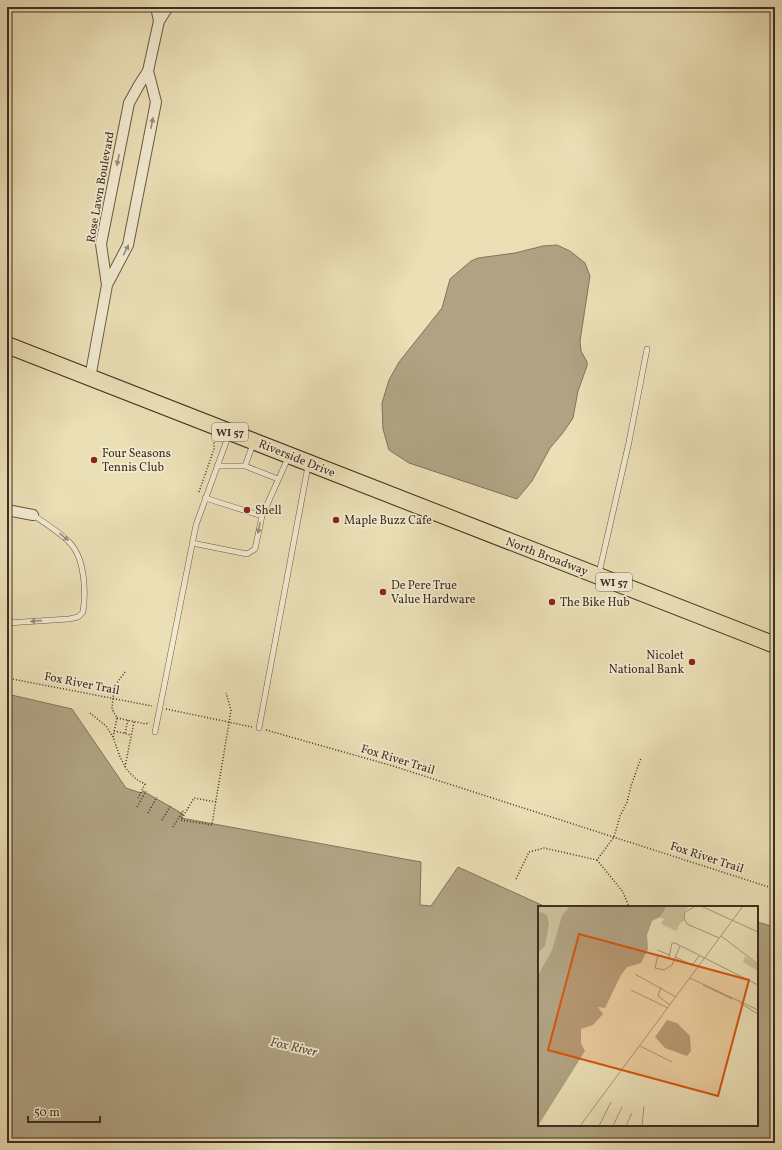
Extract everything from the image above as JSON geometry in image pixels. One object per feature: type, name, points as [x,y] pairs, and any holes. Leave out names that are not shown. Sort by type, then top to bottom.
[{"type":"main road","name":"Riverside Drive","points":[[7,345],[230,431],[453,520]]},
{"type":"main road","name":"North Broadway","points":[[453,520],[775,645]]},
{"type":"street","name":"Rose Lawn Boulevard","points":[[90,378],[107,285],[101,244],[129,103],[148,71],[159,21],[156,7]]},
{"type":"street","points":[[159,21],[168,7]]},
{"type":"street","points":[[107,285],[128,245],[155,110],[156,102],[148,71]]},
{"type":"street","points":[[7,510],[33,515]]},
{"type":"lane","points":[[599,576],[629,442],[646,348]]},
{"type":"lane","points":[[155,732],[196,525],[230,431]]},
{"type":"lane","points":[[245,466],[254,441]]},
{"type":"lane","points":[[192,543],[247,554],[255,549],[262,516],[289,455]]},
{"type":"lane","points":[[259,728],[309,463]]},
{"type":"lane","points":[[217,466],[245,466],[278,479]]},
{"type":"lane","points":[[205,498],[262,516]]},
{"type":"lane","points":[[7,623],[69,619],[78,617],[83,612],[84,590],[82,567],[78,556],[70,542],[33,515]]},
{"type":"path","points":[[113,737],[117,718],[112,709],[112,697],[116,684],[126,672]]},
{"type":"path","name":"Fox River Trail","points":[[7,678],[112,697],[229,723],[259,728],[400,768],[775,889]]},
{"type":"path","points":[[216,802],[196,798],[193,799],[181,820],[212,825],[216,802],[231,710],[226,693]]},
{"type":"path","points":[[90,713],[106,726],[113,737],[125,767],[136,779],[145,784],[138,798]]},
{"type":"path","points":[[117,718],[134,722],[125,767]]},
{"type":"path","points":[[125,734],[128,720]]},
{"type":"path","points":[[114,731],[132,735]]},
{"type":"path","points":[[597,860],[614,838],[620,816],[627,802],[641,758]]},
{"type":"path","points":[[137,807],[146,791]]},
{"type":"path","points":[[148,813],[157,797]]},
{"type":"path","points":[[162,820],[171,805]]},
{"type":"path","points":[[173,827],[183,811]]},
{"type":"path","points":[[516,879],[529,852],[544,848],[597,860],[623,892],[629,906]]},
{"type":"water","points":[[557,245],[570,251],[585,263],[590,276],[580,341],[581,351],[587,362],[587,366],[578,391],[573,418],[550,448],[532,481],[517,499],[409,463],[389,450],[383,429],[382,403],[389,380],[399,362],[442,308],[450,279],[471,261],[478,258],[515,253],[543,246]]},
{"type":"water","name":"Fox River","points":[[7,694],[72,709],[126,788],[141,793],[143,791],[183,814],[181,818],[421,862],[420,905],[431,906],[458,867],[544,906],[538,906],[538,1126],[758,1126],[758,922],[775,927],[775,1143],[7,1143]]},
{"type":"place","name":"Four Seasons Tennis Club","points":[[94,460]]},
{"type":"place","name":"Shell","points":[[247,510]]},
{"type":"place","name":"Maple Buzz Cafe","points":[[336,520]]},
{"type":"place","name":"De Pere True Value Hardware","points":[[383,592]]},
{"type":"place","name":"The Bike Hub","points":[[552,602]]},
{"type":"place","name":"Nicolet National Bank","points":[[692,662]]}]
